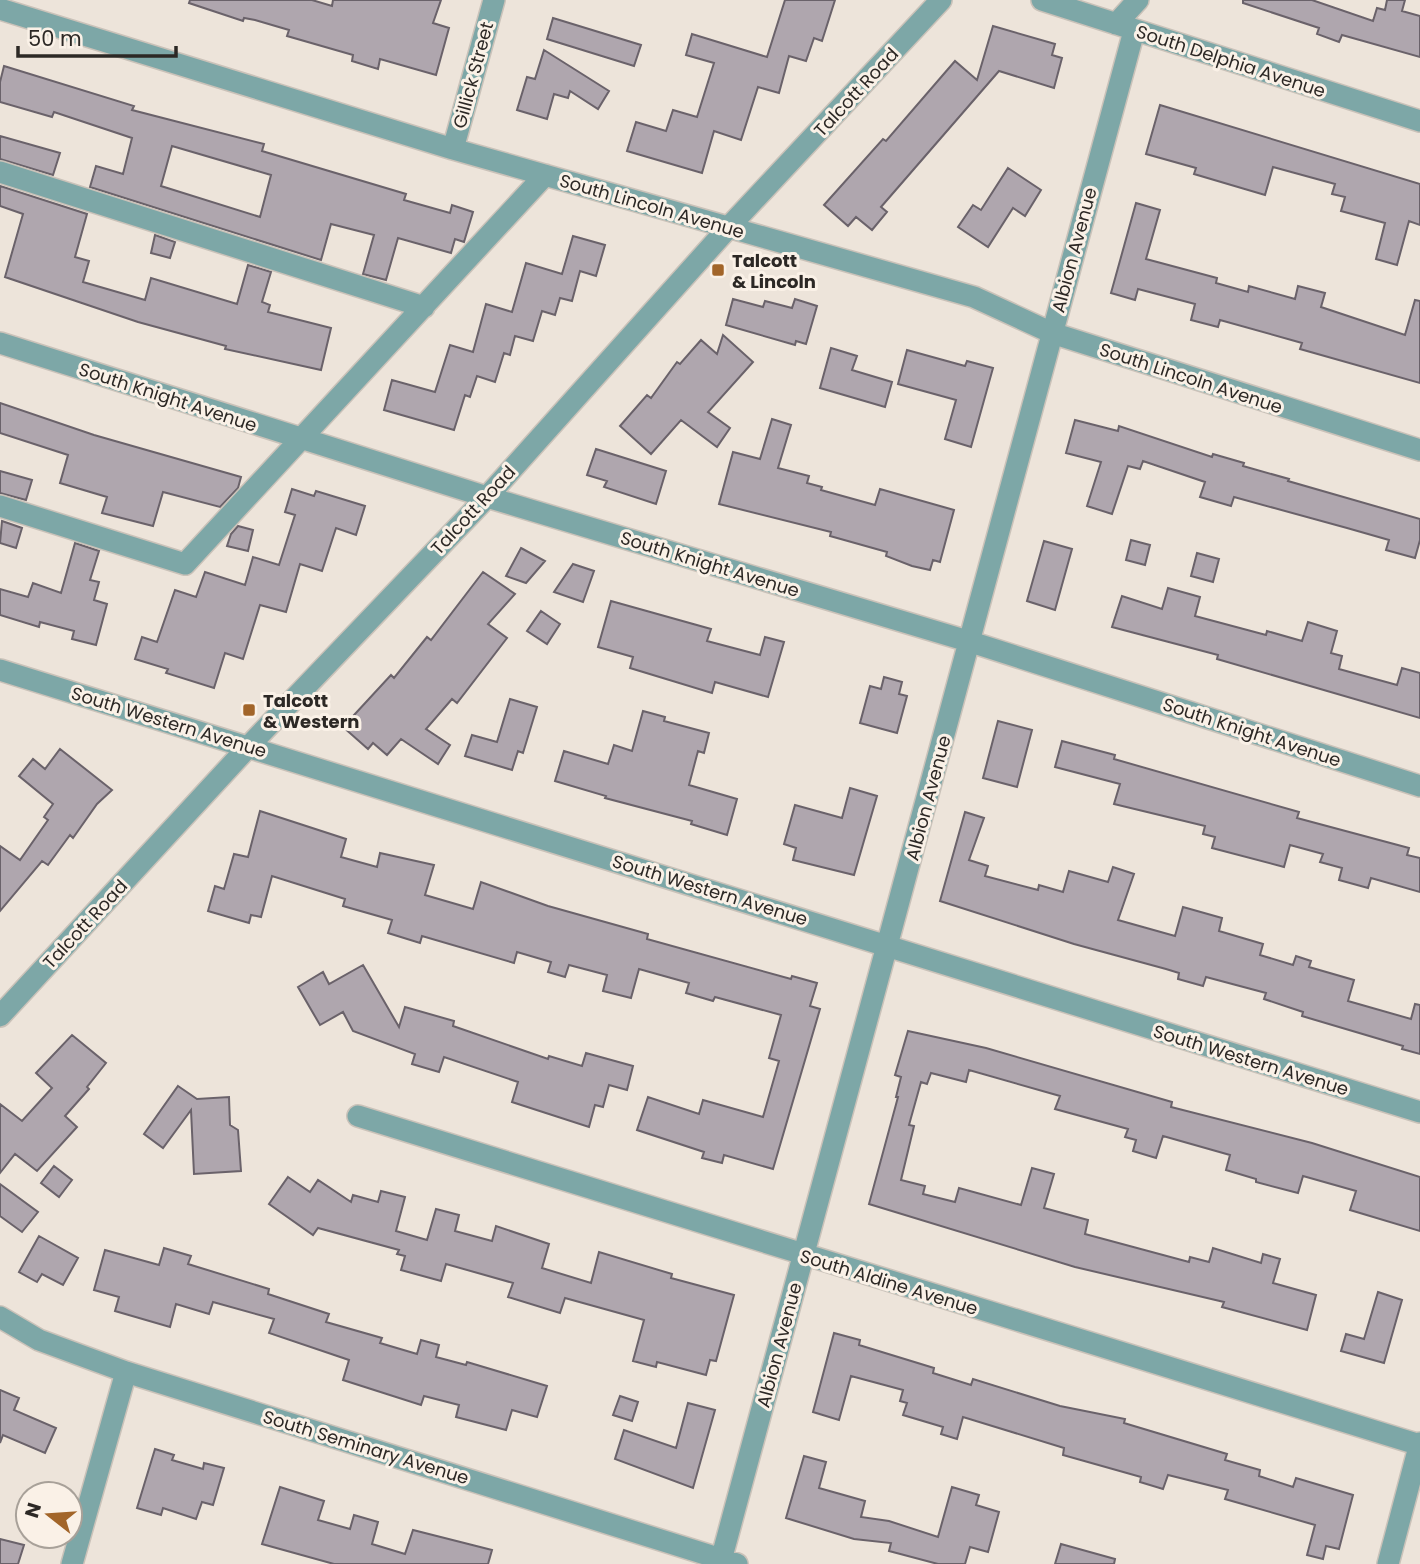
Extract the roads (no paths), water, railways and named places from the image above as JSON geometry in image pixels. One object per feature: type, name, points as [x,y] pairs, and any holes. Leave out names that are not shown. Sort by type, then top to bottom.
[{"type":"street","name":"Gillick Street","points":[[453,149],[494,0]]},
{"type":"street","name":"Talcott Road","points":[[0,1016],[249,746],[487,497],[728,228],[941,0]]},
{"type":"street","name":"South Delphia Avenue","points":[[1042,0],[1420,121]]},
{"type":"street","points":[[1125,28],[1138,0]]},
{"type":"street","name":"South Lincoln Avenue","points":[[0,9],[453,149],[974,297],[1052,333],[1420,450]]},
{"type":"street","name":"Albion Avenue","points":[[726,1562],[803,1255],[971,642],[1052,333],[1125,28]]},
{"type":"street","points":[[0,172],[424,307]]},
{"type":"street","points":[[0,506],[185,564],[545,175]]},
{"type":"street","name":"South Knight Avenue","points":[[0,343],[487,497],[971,642],[1420,786]]},
{"type":"street","name":"South Western Avenue","points":[[0,670],[1420,1112]]},
{"type":"street","name":"South Aldine Avenue","points":[[358,1116],[1420,1444]]},
{"type":"street","name":"South Seminary Avenue","points":[[0,1317],[38,1340],[126,1372],[726,1562]]},
{"type":"street","points":[[72,1564],[126,1372]]},
{"type":"street","points":[[1388,1564],[1420,1444]]},
{"type":"place","name":"Talcott & Lincoln","points":[[718,270]]},
{"type":"place","name":"Talcott & Western","points":[[249,710]]}]
